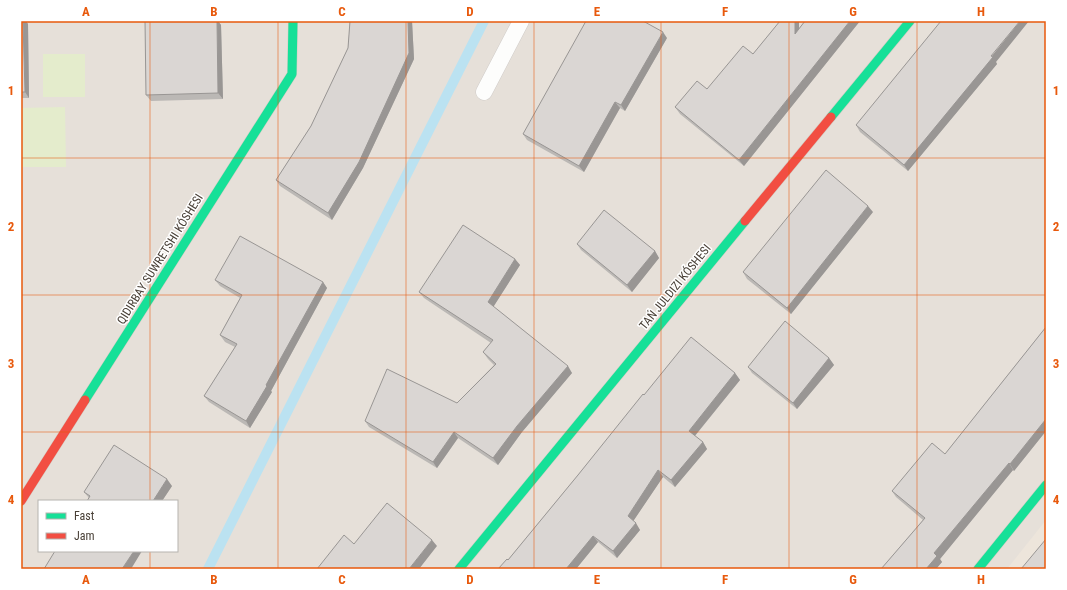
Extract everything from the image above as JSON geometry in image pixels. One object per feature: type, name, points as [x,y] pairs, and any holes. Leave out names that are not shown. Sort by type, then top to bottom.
[{"type":"street","points":[[21,501],[292,74],[293,21]]},
{"type":"street","points":[[459,569],[910,21]]},
{"type":"street","points":[[978,569],[1046,485]]},
{"type":"lane","points":[[484,92],[521,21]]},
{"type":"shaded area","points":[[21,21],[1046,21],[1046,569],[21,569]]},
{"type":"shaded area","points":[[1046,520],[1046,569],[1007,569]]},
{"type":"green space","points":[[43,54],[85,54],[85,97],[43,97]]},
{"type":"green space","points":[[65,107],[66,167],[21,167],[21,108]]},
{"type":"building","points":[[21,21],[23,21],[25,92],[21,92]]},
{"type":"building","points":[[145,21],[217,21],[218,93],[146,95]]},
{"type":"building","points":[[350,21],[408,21],[409,53],[359,162],[328,213],[276,180],[311,126],[348,48]]},
{"type":"building","points":[[586,21],[643,21],[663,32],[621,105],[615,102],[579,166],[523,134]]},
{"type":"building","points":[[780,21],[795,21],[795,34],[805,21],[850,21],[739,160],[675,107],[697,81],[707,89],[743,46],[753,54]]},
{"type":"building","points":[[941,21],[1020,21],[991,56],[993,57],[904,165],[856,125]]},
{"type":"building","points":[[826,170],[868,206],[787,308],[743,272]]},
{"type":"building","points":[[604,210],[655,251],[627,285],[577,244]]},
{"type":"building","points":[[463,225],[515,259],[488,302],[568,366],[517,426],[493,458],[454,432],[433,462],[365,421],[387,369],[457,403],[496,364],[483,352],[493,340],[419,292]]},
{"type":"building","points":[[240,236],[323,282],[266,385],[267,386],[246,421],[204,396],[237,344],[220,335],[242,295],[215,280]]},
{"type":"building","points":[[785,321],[829,358],[793,403],[748,367]]},
{"type":"building","points":[[1046,327],[1046,419],[1010,464],[1009,463],[934,553],[937,556],[926,569],[881,569],[925,518],[892,491],[932,443],[945,454]]},
{"type":"building","points":[[691,337],[735,373],[689,431],[703,442],[671,480],[658,470],[628,516],[636,523],[613,551],[593,536],[566,569],[498,569],[507,559],[508,560]]},
{"type":"building","points":[[114,445],[167,479],[154,500],[88,500],[90,496],[84,492]]},
{"type":"building","points":[[387,503],[432,540],[409,569],[317,569],[344,535],[354,544]]},
{"type":"building","points":[[1046,539],[1046,569],[1021,569]]},
{"type":"building","points":[[54,552],[133,552],[122,569],[44,569]]},
{"type":"waterway","points":[[208,569],[484,21]]},
{"type":"traffic: fast","points":[[85,400],[292,74],[293,21]]},
{"type":"traffic: fast","points":[[831,117],[910,21]]},
{"type":"traffic: fast","points":[[459,569],[745,221]]},
{"type":"traffic: fast","points":[[978,569],[1046,485]]},
{"type":"traffic: jam","points":[[745,221],[831,117]]},
{"type":"traffic: jam","points":[[21,501],[85,400]]}]
